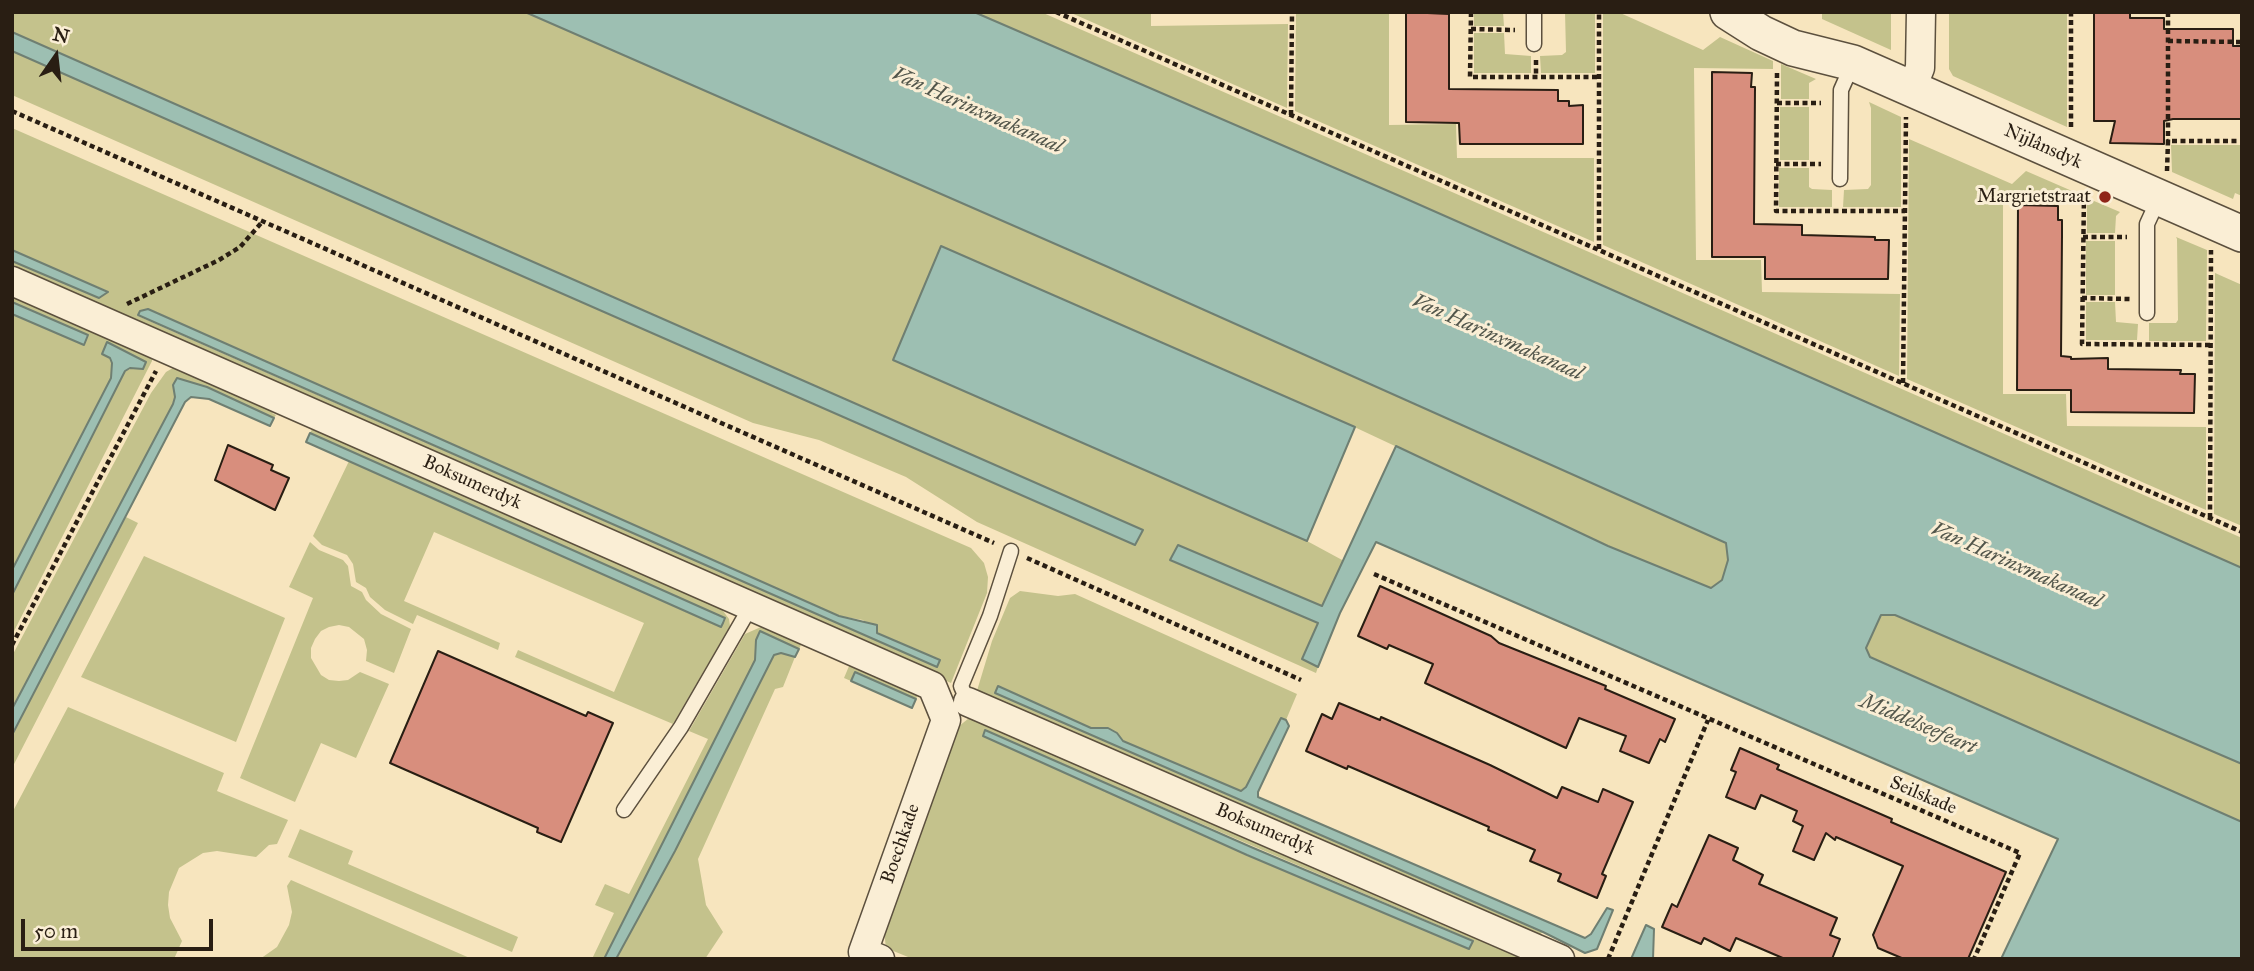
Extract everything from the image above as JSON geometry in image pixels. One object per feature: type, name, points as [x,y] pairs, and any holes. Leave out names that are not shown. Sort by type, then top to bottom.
[{"type":"street","name":"Nijlânsdyk","points":[[1728,12],[1761,33],[1793,48],[1848,62]]},
{"type":"street","name":"Nijlânsdyk","points":[[1747,12],[1799,31],[1909,101],[2162,187],[2226,240]]},
{"type":"street","points":[[1909,101],[1920,68],[1921,12]]},
{"type":"street","name":"Boksumerdyk","points":[[12,281],[932,686],[946,720]]},
{"type":"street","name":"Boksumerdyk","points":[[968,702],[1538,947],[1560,959]]},
{"type":"street","name":"Boechkade","points":[[880,959],[863,952],[946,720]]},
{"type":"lane","points":[[1534,12],[1534,37]]},
{"type":"lane","points":[[1840,172],[1841,90],[1848,62]]},
{"type":"lane","points":[[2147,306],[2147,224],[2162,187]]},
{"type":"lane","points":[[968,702],[961,685],[990,616],[1011,551]]},
{"type":"lane","points":[[624,810],[681,727],[751,606]]},
{"type":"path","points":[[1056,12],[2242,532]]},
{"type":"path","points":[[1291,115],[1292,12]]},
{"type":"path","points":[[1471,12],[1470,78],[1599,77]]},
{"type":"path","points":[[1598,250],[1599,12]]},
{"type":"path","points":[[2068,134],[2071,128],[2071,12]]},
{"type":"path","points":[[2162,187],[2168,141],[2168,12]]},
{"type":"path","points":[[1471,29],[1534,37]]},
{"type":"path","points":[[2168,41],[2242,42]]},
{"type":"path","points":[[1777,69],[1776,211],[1905,211]]},
{"type":"path","points":[[1903,383],[1909,101]]},
{"type":"path","points":[[1777,103],[1841,103]]},
{"type":"path","points":[[12,111],[1301,680]]},
{"type":"path","points":[[2168,141],[2242,141]]},
{"type":"path","points":[[1776,164],[1840,172]]},
{"type":"path","points":[[2085,191],[2082,344],[2211,345]]},
{"type":"path","points":[[103,320],[133,299],[219,260],[240,247],[263,221]]},
{"type":"path","points":[[2083,237],[2147,237]]},
{"type":"path","points":[[2210,518],[2211,345],[2226,240]]},
{"type":"path","points":[[2082,298],[2147,306]]},
{"type":"path","points":[[12,646],[168,348]]},
{"type":"path","name":"Seilskade","points":[[1374,574],[2020,853],[1974,959]]},
{"type":"path","points":[[1608,959],[1708,720]]},
{"type":"shaded area","points":[[12,12],[525,12],[1108,267],[1726,543],[1728,560],[1722,580],[1711,588],[1608,546],[1348,424],[941,247],[894,360],[1307,541],[1344,561],[1322,606],[1179,545],[1170,560],[1318,623],[1303,659],[1318,667],[1316,673],[977,522],[906,477],[819,440],[753,423],[12,95],[12,51],[1135,545],[1143,530],[12,32]]},
{"type":"shaded area","points":[[974,12],[1041,12],[2242,538],[2242,568],[1402,197]]},
{"type":"shaded area","points":[[1069,12],[1151,12],[1151,26],[1288,24],[1287,108]]},
{"type":"shaded area","points":[[1296,12],[1389,12],[1389,125],[1456,124],[1457,158],[1594,158],[1594,242],[1295,111]]},
{"type":"shaded area","points":[[1474,12],[1503,12],[1504,26],[1474,26]]},
{"type":"shaded area","points":[[1565,12],[1595,12],[1595,73],[1541,73],[1540,56],[1562,55],[1566,52]]},
{"type":"shaded area","points":[[1603,12],[1618,12],[1703,50],[1720,37],[1773,61],[1773,69],[1694,68],[1696,260],[1761,260],[1762,292],[1900,294],[1899,376],[1603,245]]},
{"type":"shaded area","points":[[1822,12],[1891,12],[1891,50],[1822,19]]},
{"type":"shaded area","points":[[1949,12],[2067,12],[2067,127],[1953,76],[1949,69]]},
{"type":"shaded area","points":[[1474,33],[1504,33],[1505,54],[1531,56],[1531,73],[1474,73]]},
{"type":"shaded area","points":[[1781,64],[1816,79],[1809,83],[1809,99],[1781,99]]},
{"type":"shaded area","points":[[1869,102],[1901,117],[1901,207],[1843,207],[1844,190],[1868,189],[1871,185]]},
{"type":"shaded area","points":[[1780,107],[1809,107],[1809,160],[1780,160]]},
{"type":"shaded area","points":[[12,128],[971,548],[984,563],[988,577],[987,593],[951,683],[12,271],[12,261],[98,298],[107,291],[12,250]],"holes":[[[148,309],[839,616],[863,620],[877,633],[940,660],[937,667],[138,316],[140,311]]]},
{"type":"shaded area","points":[[1909,139],[2012,184],[2026,171],[2079,194],[2079,204],[2003,203],[2003,394],[2066,394],[2067,426],[2206,427],[2206,510],[1907,379]]},
{"type":"shaded area","points":[[2171,145],[2242,145],[2242,196],[2235,193],[2233,199],[2172,172]]},
{"type":"shaded area","points":[[1779,168],[1809,168],[1809,187],[1832,190],[1832,207],[1779,207]]},
{"type":"shaded area","points":[[2087,198],[2120,212],[2116,216],[2115,233],[2087,233]]},
{"type":"shaded area","points":[[2176,237],[2207,250],[2206,341],[2149,341],[2149,323],[2176,323],[2178,320]]},
{"type":"shaded area","points":[[2086,241],[2115,241],[2115,295],[2086,295]]},
{"type":"shaded area","points":[[2215,273],[2242,285],[2242,526],[2214,514]]},
{"type":"shaded area","points":[[12,291],[152,355],[152,361],[12,635],[12,595],[125,371],[136,367],[110,358],[113,368],[111,378],[12,570],[12,314],[83,345],[88,335],[12,302]]},
{"type":"shaded area","points":[[2086,302],[2115,302],[2116,322],[2138,324],[2137,340],[2086,340]]},
{"type":"shaded area","points":[[178,365],[273,411],[276,415],[274,418],[207,387],[173,385],[173,404],[12,709],[12,656],[151,393],[166,372]]},
{"type":"shaded area","points":[[316,422],[718,604],[729,619],[730,626],[673,724],[515,657],[518,650],[614,692],[644,623],[434,532],[404,601],[500,643],[498,650],[417,615],[413,624],[385,610],[370,597],[366,588],[356,582],[353,564],[347,555],[322,545],[313,536],[349,461],[720,627],[724,618],[310,433]]},
{"type":"shaded area","points":[[126,517],[138,523],[12,768],[12,735]]},
{"type":"shaded area","points":[[310,542],[319,550],[343,560],[348,566],[351,586],[362,592],[366,600],[381,614],[411,629],[394,673],[366,661],[364,639],[349,627],[329,627],[321,631],[315,639],[311,658],[321,675],[329,680],[348,680],[360,672],[389,684],[356,758],[321,743],[295,802],[240,778],[313,598],[289,587]]},
{"type":"shaded area","points":[[144,556],[285,618],[236,742],[81,677]]},
{"type":"shaded area","points":[[1020,591],[1058,596],[1075,594],[1297,694],[1286,720],[1281,718],[1246,787],[1241,791],[1123,741],[1117,733],[1091,728],[998,686],[995,693],[1543,932],[1538,936],[976,694],[992,641],[1010,598]]},
{"type":"shaded area","points":[[1881,614],[1895,615],[2242,764],[2242,822],[1870,657],[1866,648]]},
{"type":"shaded area","points":[[770,623],[804,639],[799,649],[760,632],[756,640],[755,660],[662,847],[604,959],[592,959],[614,913],[595,905],[605,884],[629,894],[708,739],[689,731],[745,634]]},
{"type":"shaded area","points":[[781,653],[795,657],[783,687],[775,689],[698,859],[706,905],[723,932],[705,959],[616,959],[675,851],[774,655]]},
{"type":"shaded area","points":[[852,659],[920,690],[916,699],[855,672],[851,681],[844,678]]},
{"type":"shaded area","points":[[68,707],[224,773],[217,791],[288,820],[277,844],[269,845],[256,857],[217,851],[203,853],[179,868],[169,892],[168,905],[170,918],[182,941],[174,959],[12,959],[12,813]]},
{"type":"shaded area","points":[[974,714],[1538,959],[913,959],[886,948],[883,923],[958,727]],"holes":[[[985,731],[1472,940],[1469,948],[1247,855]]]},
{"type":"shaded area","points":[[300,829],[353,851],[348,864],[518,937],[512,952],[288,857]]},
{"type":"shaded area","points":[[291,880],[472,959],[260,959],[277,947],[289,925],[292,912],[287,886]]},
{"type":"water","points":[[525,12],[974,12],[1402,197],[2242,568],[2242,764],[1895,615],[1881,615],[1866,648],[1870,657],[2242,822],[2242,959],[2001,959],[2058,839],[1376,542],[1340,613],[1318,667],[1302,659],[1318,623],[1170,560],[1178,545],[1322,606],[1396,446],[1608,546],[1711,588],[1722,580],[1728,560],[1726,543],[1108,267]]},
{"type":"water","points":[[12,32],[1143,530],[1135,545],[440,240],[12,51]]},
{"type":"water","points":[[941,246],[1355,427],[1307,541],[893,360]]},
{"type":"water","points":[[12,250],[108,292],[99,298],[12,261]]},
{"type":"water","points":[[12,302],[88,335],[84,345],[12,314]]},
{"type":"water","points":[[148,309],[839,616],[877,625],[877,633],[940,660],[937,667],[138,315],[140,311]]},
{"type":"water","points":[[107,342],[146,362],[143,369],[130,368],[125,371],[12,595],[12,570],[111,378],[112,363],[110,358],[102,354]]},
{"type":"water","points":[[177,378],[207,387],[274,418],[270,426],[209,399],[191,397],[185,402],[12,735],[12,709],[173,404],[173,385]]},
{"type":"water","points":[[310,433],[725,618],[723,623],[721,627],[306,442]]},
{"type":"water","points":[[760,631],[799,649],[795,657],[781,653],[774,655],[675,851],[616,959],[604,959],[755,660],[756,640]]},
{"type":"water","points":[[855,672],[916,699],[912,708],[851,681]]},
{"type":"water","points":[[998,686],[1091,728],[1108,728],[1117,733],[1123,741],[1241,791],[1246,787],[1281,718],[1286,720],[1289,726],[1258,797],[1585,938],[1591,934],[1607,908],[1613,910],[1597,949],[1585,953],[1543,932],[995,693]]},
{"type":"water","points":[[985,730],[1473,941],[1469,949],[1247,855],[983,736]]},
{"type":"water","points":[[1646,925],[1654,929],[1653,959],[1631,959]]},
{"type":"building","points":[[1406,12],[1449,14],[1449,89],[1558,90],[1558,101],[1569,101],[1569,106],[1583,105],[1583,144],[1460,144],[1459,123],[1406,122]]},
{"type":"building","points":[[2094,12],[2130,12],[2130,18],[2164,18],[2164,29],[2233,29],[2233,46],[2242,46],[2242,119],[2173,119],[2164,121],[2164,144],[2110,143],[2115,121],[2094,121]]},
{"type":"building","points":[[1712,72],[1752,73],[1751,87],[1755,87],[1754,224],[1802,225],[1802,235],[1875,237],[1875,240],[1889,240],[1888,279],[1765,279],[1765,257],[1712,257]]},
{"type":"building","points":[[2018,205],[2058,206],[2058,220],[2062,220],[2061,356],[2071,359],[2108,358],[2108,369],[2181,370],[2180,374],[2195,374],[2194,413],[2071,412],[2071,390],[2017,390]]},
{"type":"building","points":[[228,445],[273,465],[271,470],[289,478],[275,510],[215,480]]},
{"type":"building","points":[[1380,586],[1491,636],[1499,643],[1606,686],[1605,689],[1675,719],[1665,742],[1660,739],[1649,763],[1620,751],[1626,736],[1579,718],[1566,748],[1425,683],[1433,664],[1389,645],[1387,649],[1358,636]]},
{"type":"building","points":[[438,651],[586,716],[588,712],[613,723],[561,842],[537,832],[538,828],[390,763]]},
{"type":"building","points":[[1339,703],[1380,720],[1381,717],[1557,798],[1562,787],[1598,802],[1603,789],[1633,802],[1602,874],[1606,876],[1597,898],[1558,881],[1561,874],[1530,861],[1535,850],[1488,830],[1489,827],[1348,766],[1347,769],[1306,751],[1322,714],[1332,719]]},
{"type":"building","points":[[1740,748],[1779,765],[1777,769],[2006,872],[1968,959],[1904,959],[1878,948],[1873,935],[1903,866],[1836,837],[1835,840],[1826,833],[1814,860],[1793,851],[1803,826],[1793,821],[1797,811],[1761,795],[1755,809],[1726,797],[1736,772],[1731,770]]},
{"type":"building","points":[[1709,835],[1738,848],[1733,860],[1763,875],[1759,884],[1837,918],[1830,935],[1840,939],[1832,959],[1785,959],[1736,938],[1730,951],[1704,938],[1701,944],[1662,927],[1672,904],[1677,907]]},
{"type":"place","name":"Margrietstraat","points":[[2105,197]]},
{"type":"water label","name":"Van Harinxmakanaal","points":[[977,111]]},
{"type":"water label","name":"Van Harinxmakanaal","points":[[1497,338]]},
{"type":"water label","name":"Van Harinxmakanaal","points":[[2016,566]]},
{"type":"water label","name":"Middelseefeart","points":[[1918,725]]}]
